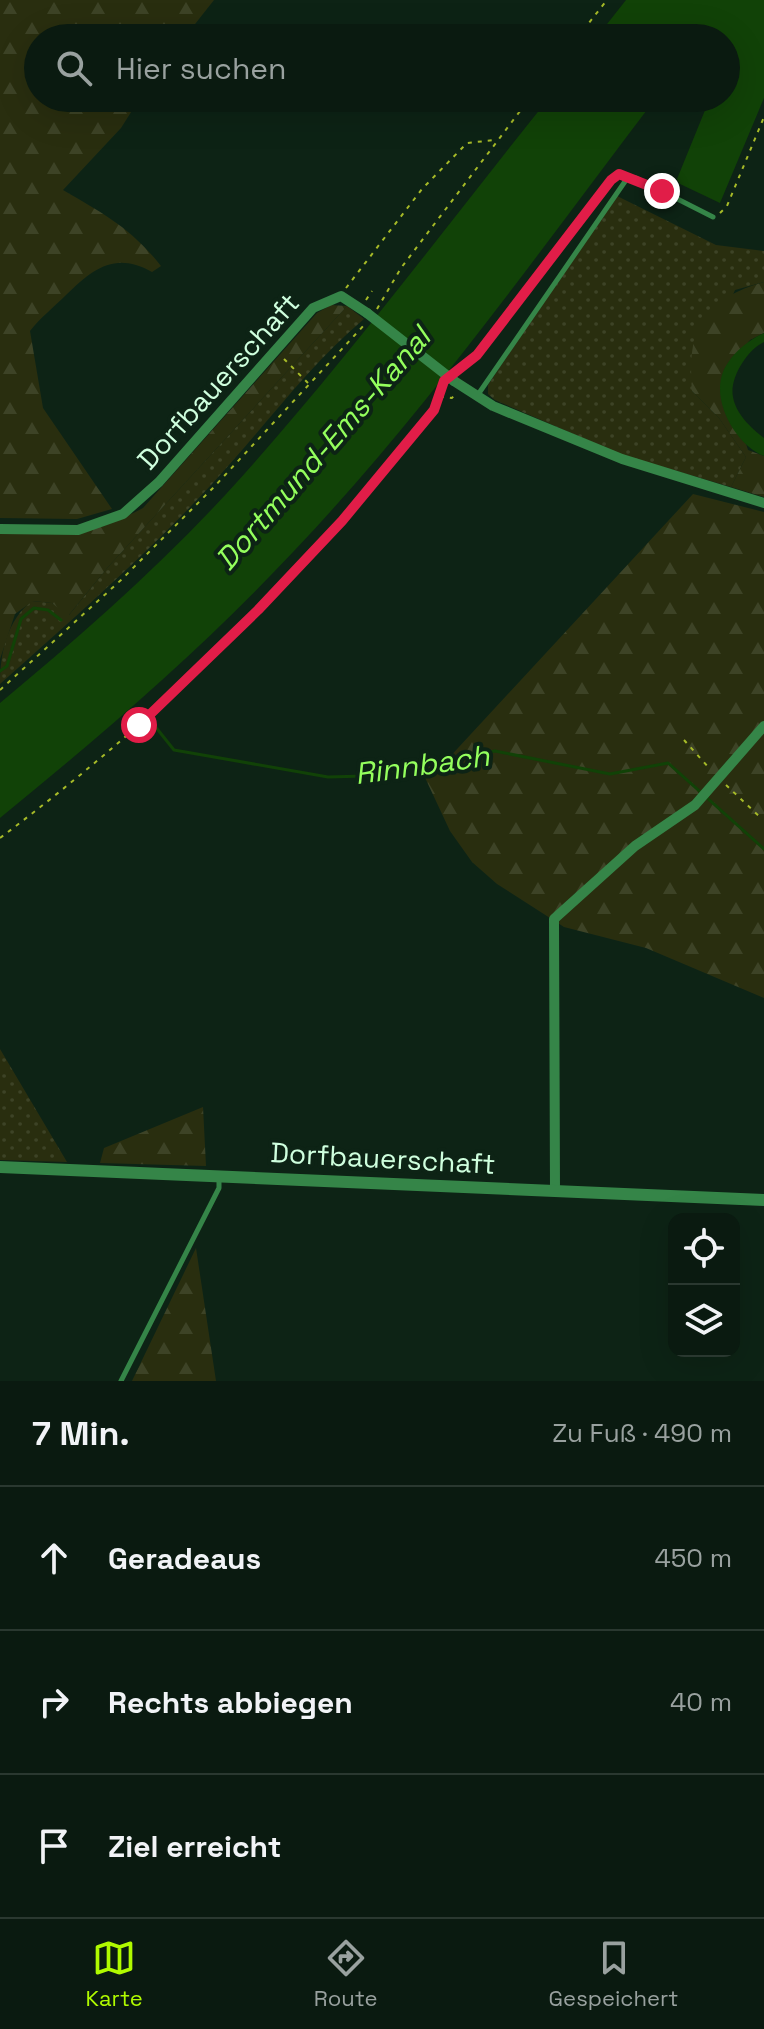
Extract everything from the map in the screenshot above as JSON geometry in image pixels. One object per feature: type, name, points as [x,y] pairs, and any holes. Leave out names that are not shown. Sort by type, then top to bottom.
[{"type":"street","name":"Dorfbauerschaft","points":[[0,529],[78,530],[123,514],[159,482],[313,308],[341,296],[477,397],[622,459],[764,503]]},
{"type":"street","points":[[555,1190],[551,941],[554,919],[635,846],[695,805],[764,726]]},
{"type":"street","name":"Dorfbauerschaft","points":[[0,1167],[219,1174],[764,1200]]},
{"type":"lane","points":[[477,397],[626,180],[636,178],[713,217]]},
{"type":"lane","points":[[121,1381],[219,1188],[219,1174]]},
{"type":"path","points":[[588,24],[607,0]]},
{"type":"path","points":[[0,690],[183,518],[369,316],[401,268],[519,112]]},
{"type":"path","points":[[713,217],[727,206],[764,117]]},
{"type":"path","points":[[341,296],[422,189],[467,143],[497,140]]},
{"type":"path","points":[[0,838],[139,725],[258,610],[342,521],[434,410],[438,396],[450,378],[477,355],[611,180],[619,174],[636,178]]},
{"type":"path","points":[[275,350],[308,383]]},
{"type":"path","points":[[438,396],[452,398]]},
{"type":"green space","points":[[0,0],[214,0],[195,24],[24,24],[24,112],[131,112],[121,128],[63,190],[128,232],[161,266],[152,272],[127,263],[105,266],[76,286],[30,331],[43,408],[112,509],[77,519],[0,518]]},
{"type":"green space","points":[[615,195],[716,245],[764,251],[764,282],[735,290],[692,391],[719,418],[746,457],[731,487],[622,455],[495,400],[488,394],[488,385]]},
{"type":"green space","points":[[764,282],[764,333],[750,340],[723,373],[748,450],[764,456],[764,497],[731,487],[746,457],[719,418],[692,391],[691,369],[696,334],[713,308],[743,289]]},
{"type":"green space","points":[[331,305],[347,306],[108,567],[68,616],[52,603],[33,601],[15,614],[0,659],[0,531],[89,529],[143,508],[317,313]]},
{"type":"green space","points":[[347,306],[364,319],[323,357],[212,484],[161,536],[0,684],[1,661],[7,638],[23,609],[32,601],[52,603],[69,615],[108,567]]},
{"type":"green space","points":[[693,494],[764,512],[764,998],[646,948],[564,927],[497,884],[472,862],[450,831],[421,769],[446,761]]},
{"type":"green space","points":[[0,1049],[67,1162],[0,1160]]},
{"type":"green space","points":[[203,1107],[206,1166],[100,1163],[104,1148]]},
{"type":"green space","points":[[196,1248],[216,1381],[132,1381]]},
{"type":"water","points":[[626,0],[764,0],[764,98],[720,203],[680,184],[677,179],[704,112],[740,112],[740,24],[607,24]]},
{"type":"water","name":"Dortmund-Ems-Kanal","points":[[538,112],[645,112],[436,387],[294,551],[188,656],[0,818],[0,703],[173,549],[269,446],[351,348]]},
{"type":"water","points":[[764,333],[764,342],[752,351],[737,373],[733,397],[741,415],[764,438],[764,456],[745,443],[729,422],[720,384],[726,366],[735,354]]},
{"type":"waterway","points":[[0,671],[7,666],[21,619],[34,608],[48,610],[61,620]]},
{"type":"waterway","name":"Rinnbach","points":[[154,725],[174,750],[328,777],[365,776],[495,751],[610,774],[668,763],[764,849]]},
{"type":"route","points":[[139,725],[258,610],[342,521],[434,410],[444,381],[477,355],[611,180],[619,174],[628,175],[662,191]]}]
